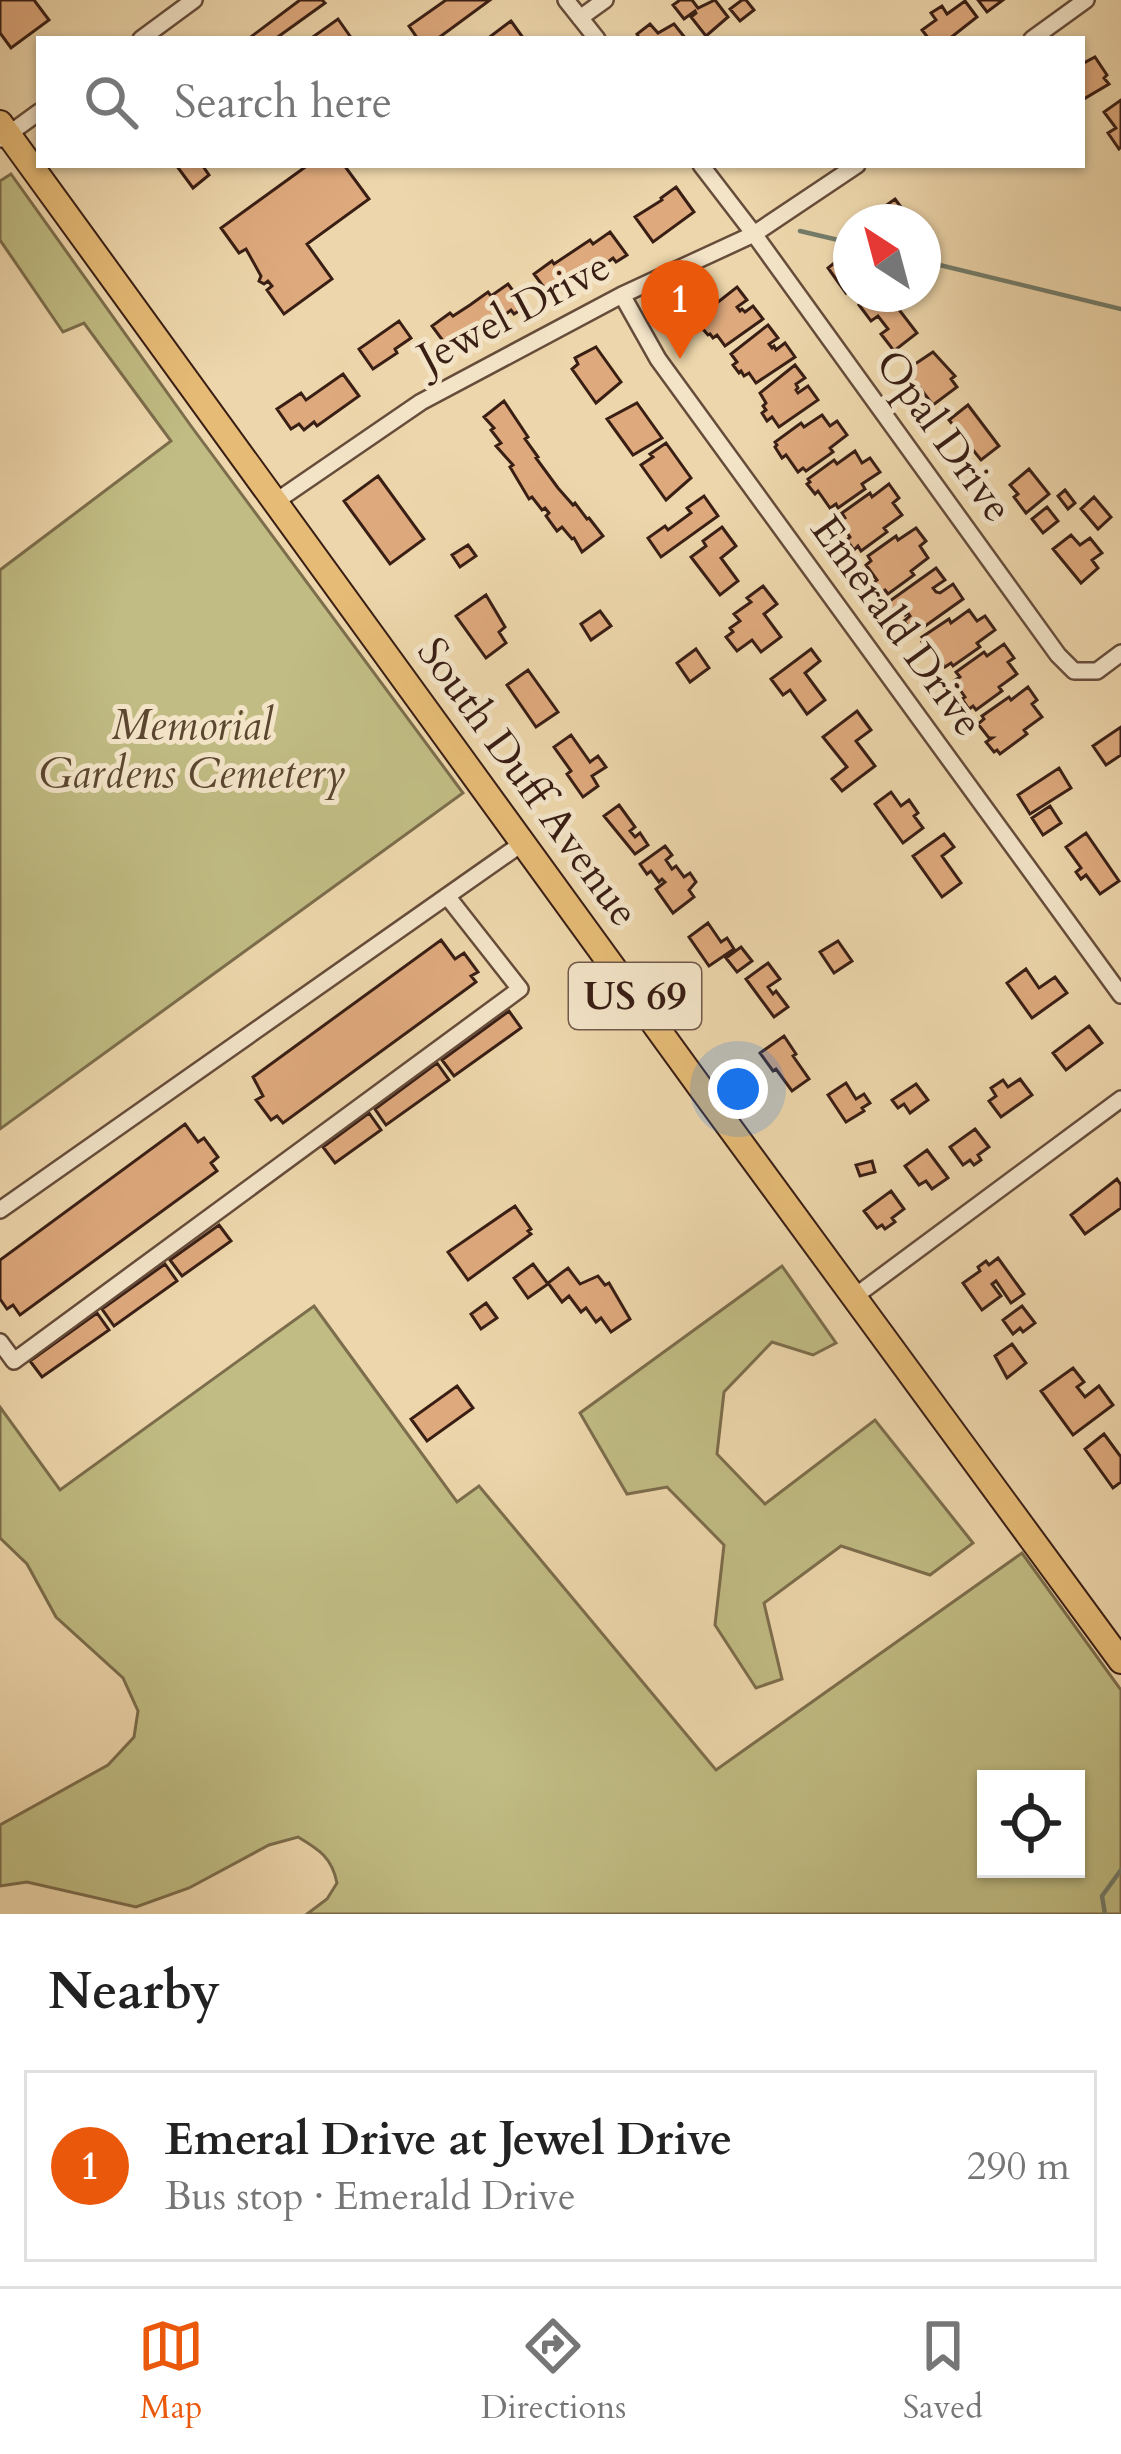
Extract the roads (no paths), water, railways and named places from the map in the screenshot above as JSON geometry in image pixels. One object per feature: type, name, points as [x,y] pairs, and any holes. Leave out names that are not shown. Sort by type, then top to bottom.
[{"type":"main road","name":"South Duff Avenue","points":[[3,133],[1121,1661]]},
{"type":"street","points":[[145,36],[194,0]]},
{"type":"street","points":[[566,0],[594,36]]},
{"type":"street","points":[[580,19],[605,0]]},
{"type":"street","points":[[1036,36],[1086,0]]},
{"type":"street","points":[[3,133],[36,114]]},
{"type":"street","name":"Opal Drive","points":[[703,168],[1058,655],[1075,670],[1097,671],[1121,653]]},
{"type":"street","name":"Jewel Drive","points":[[275,502],[421,401],[622,295],[754,234],[853,168]]},
{"type":"street","name":"Emerald Drive","points":[[622,295],[658,359],[1121,995]]},
{"type":"street","points":[[0,1210],[524,842]]},
{"type":"street","points":[[0,1342],[14,1360],[520,988],[447,896]]},
{"type":"street","points":[[854,1297],[1121,1099]]},
{"type":"waterway","points":[[800,231],[833,239]]},
{"type":"waterway","points":[[941,265],[1121,309]]},
{"type":"waterway","points":[[1105,1914],[1102,1896],[1121,1870]]},
{"type":"place","name":"Emeral Drive at Jewel Drive","points":[[680,359]]},
{"type":"park label","name":"Memorial Gardens Cemetery","points":[[192,749]]}]
